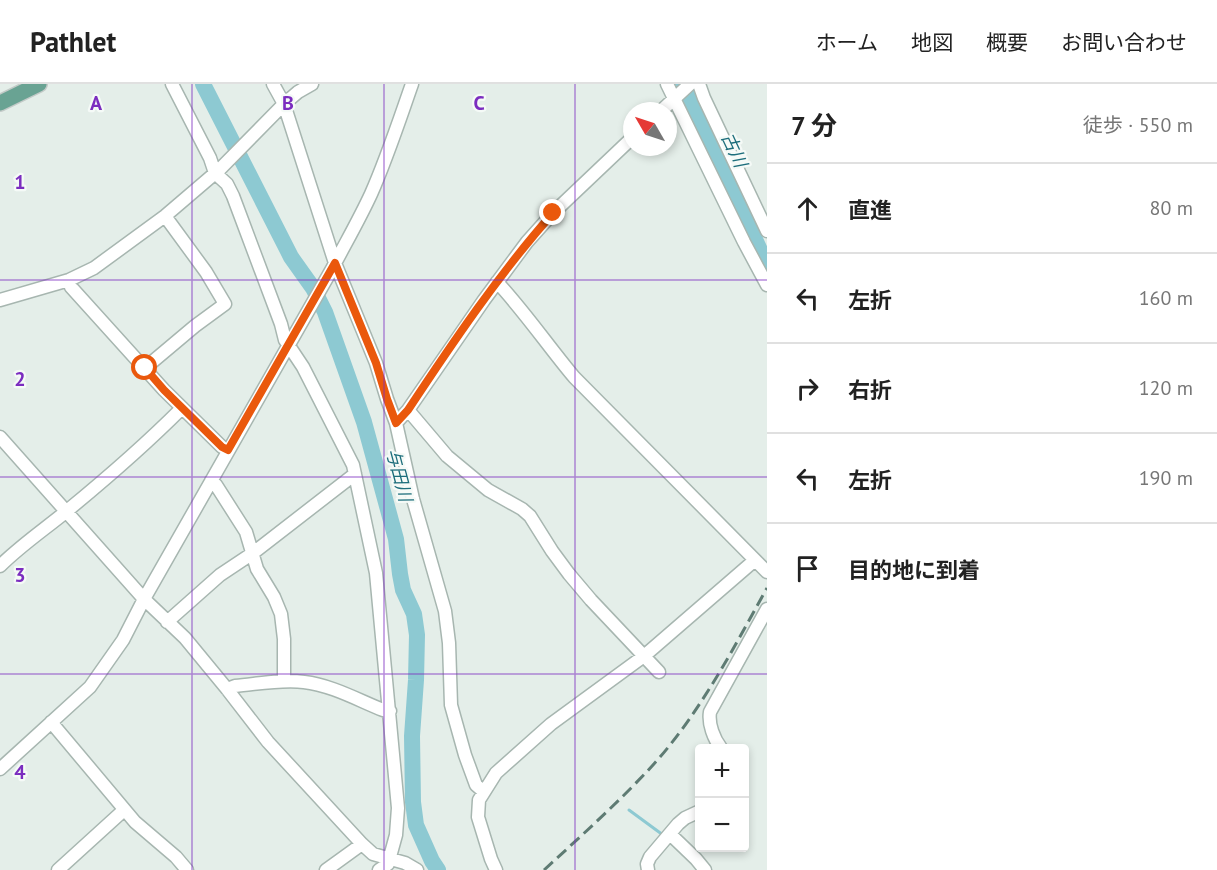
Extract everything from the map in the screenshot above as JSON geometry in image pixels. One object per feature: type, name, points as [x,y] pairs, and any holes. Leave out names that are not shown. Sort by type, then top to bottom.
[{"type":"main road","points":[[0,103],[31,86]]},
{"type":"street","points":[[172,84],[210,158],[233,196],[288,346],[303,367],[353,465],[376,573],[398,808],[396,835],[388,864],[379,870]]},
{"type":"street","points":[[273,84],[333,266],[376,363],[396,423],[413,499],[445,612],[449,643],[451,705],[476,785],[483,792]]},
{"type":"street","points":[[0,300],[69,280],[94,268],[165,216],[218,171],[281,107],[312,84]]},
{"type":"street","points":[[0,769],[90,687],[123,640],[333,266],[371,193],[412,84]]},
{"type":"street","points":[[667,84],[767,285]]},
{"type":"street","points":[[670,102],[690,84]]},
{"type":"street","points":[[699,84],[767,231]]},
{"type":"street","points":[[396,423],[408,410],[444,356],[527,242],[553,213],[623,147]]},
{"type":"street","points":[[145,368],[225,304],[206,272],[165,216]]},
{"type":"street","points":[[69,280],[72,287],[182,408],[222,447],[228,450]]},
{"type":"street","points":[[497,282],[574,377],[767,572]]},
{"type":"street","points":[[0,566],[13,552],[67,511],[127,460],[182,408]]},
{"type":"street","points":[[408,410],[447,456],[488,490],[530,516],[569,574],[659,672]]},
{"type":"street","points":[[0,437],[144,599],[185,638],[268,742],[362,844],[373,854],[405,863],[417,870]]},
{"type":"street","points":[[167,622],[220,575],[253,553],[355,474]]},
{"type":"street","points":[[211,481],[216,485],[246,532],[257,569],[274,597],[281,614],[284,639],[284,681]]},
{"type":"street","points":[[496,870],[478,817],[479,800],[496,773],[542,732],[644,656],[755,560]]},
{"type":"street","points":[[718,744],[709,720],[710,712],[767,609]]},
{"type":"street","points":[[228,689],[235,686],[284,681],[306,682],[329,688],[390,711]]},
{"type":"street","points":[[51,722],[135,822],[176,857],[187,870]]},
{"type":"street","points":[[58,870],[124,810]]},
{"type":"street","points":[[648,870],[647,864],[650,857],[685,818],[695,813]]},
{"type":"street","points":[[670,834],[705,870]]},
{"type":"street","points":[[326,870],[362,844]]},
{"type":"street","points":[[372,870],[373,854]]},
{"type":"waterway","name":"与田川","points":[[203,84],[291,257],[313,288],[325,312],[364,422],[396,539],[403,590],[414,614],[417,635],[412,736],[413,802],[416,825],[438,870]]},
{"type":"waterway","name":"古川","points":[[682,84],[767,265]]},
{"type":"waterway","points":[[629,810],[663,835]]},
{"type":"railway","points":[[544,870],[600,819],[670,745],[715,680],[767,588]]},
{"type":"route","points":[[145,368],[182,408],[222,447],[228,450],[335,263],[376,363],[396,423],[408,410],[444,356],[527,242],[553,213]]}]
